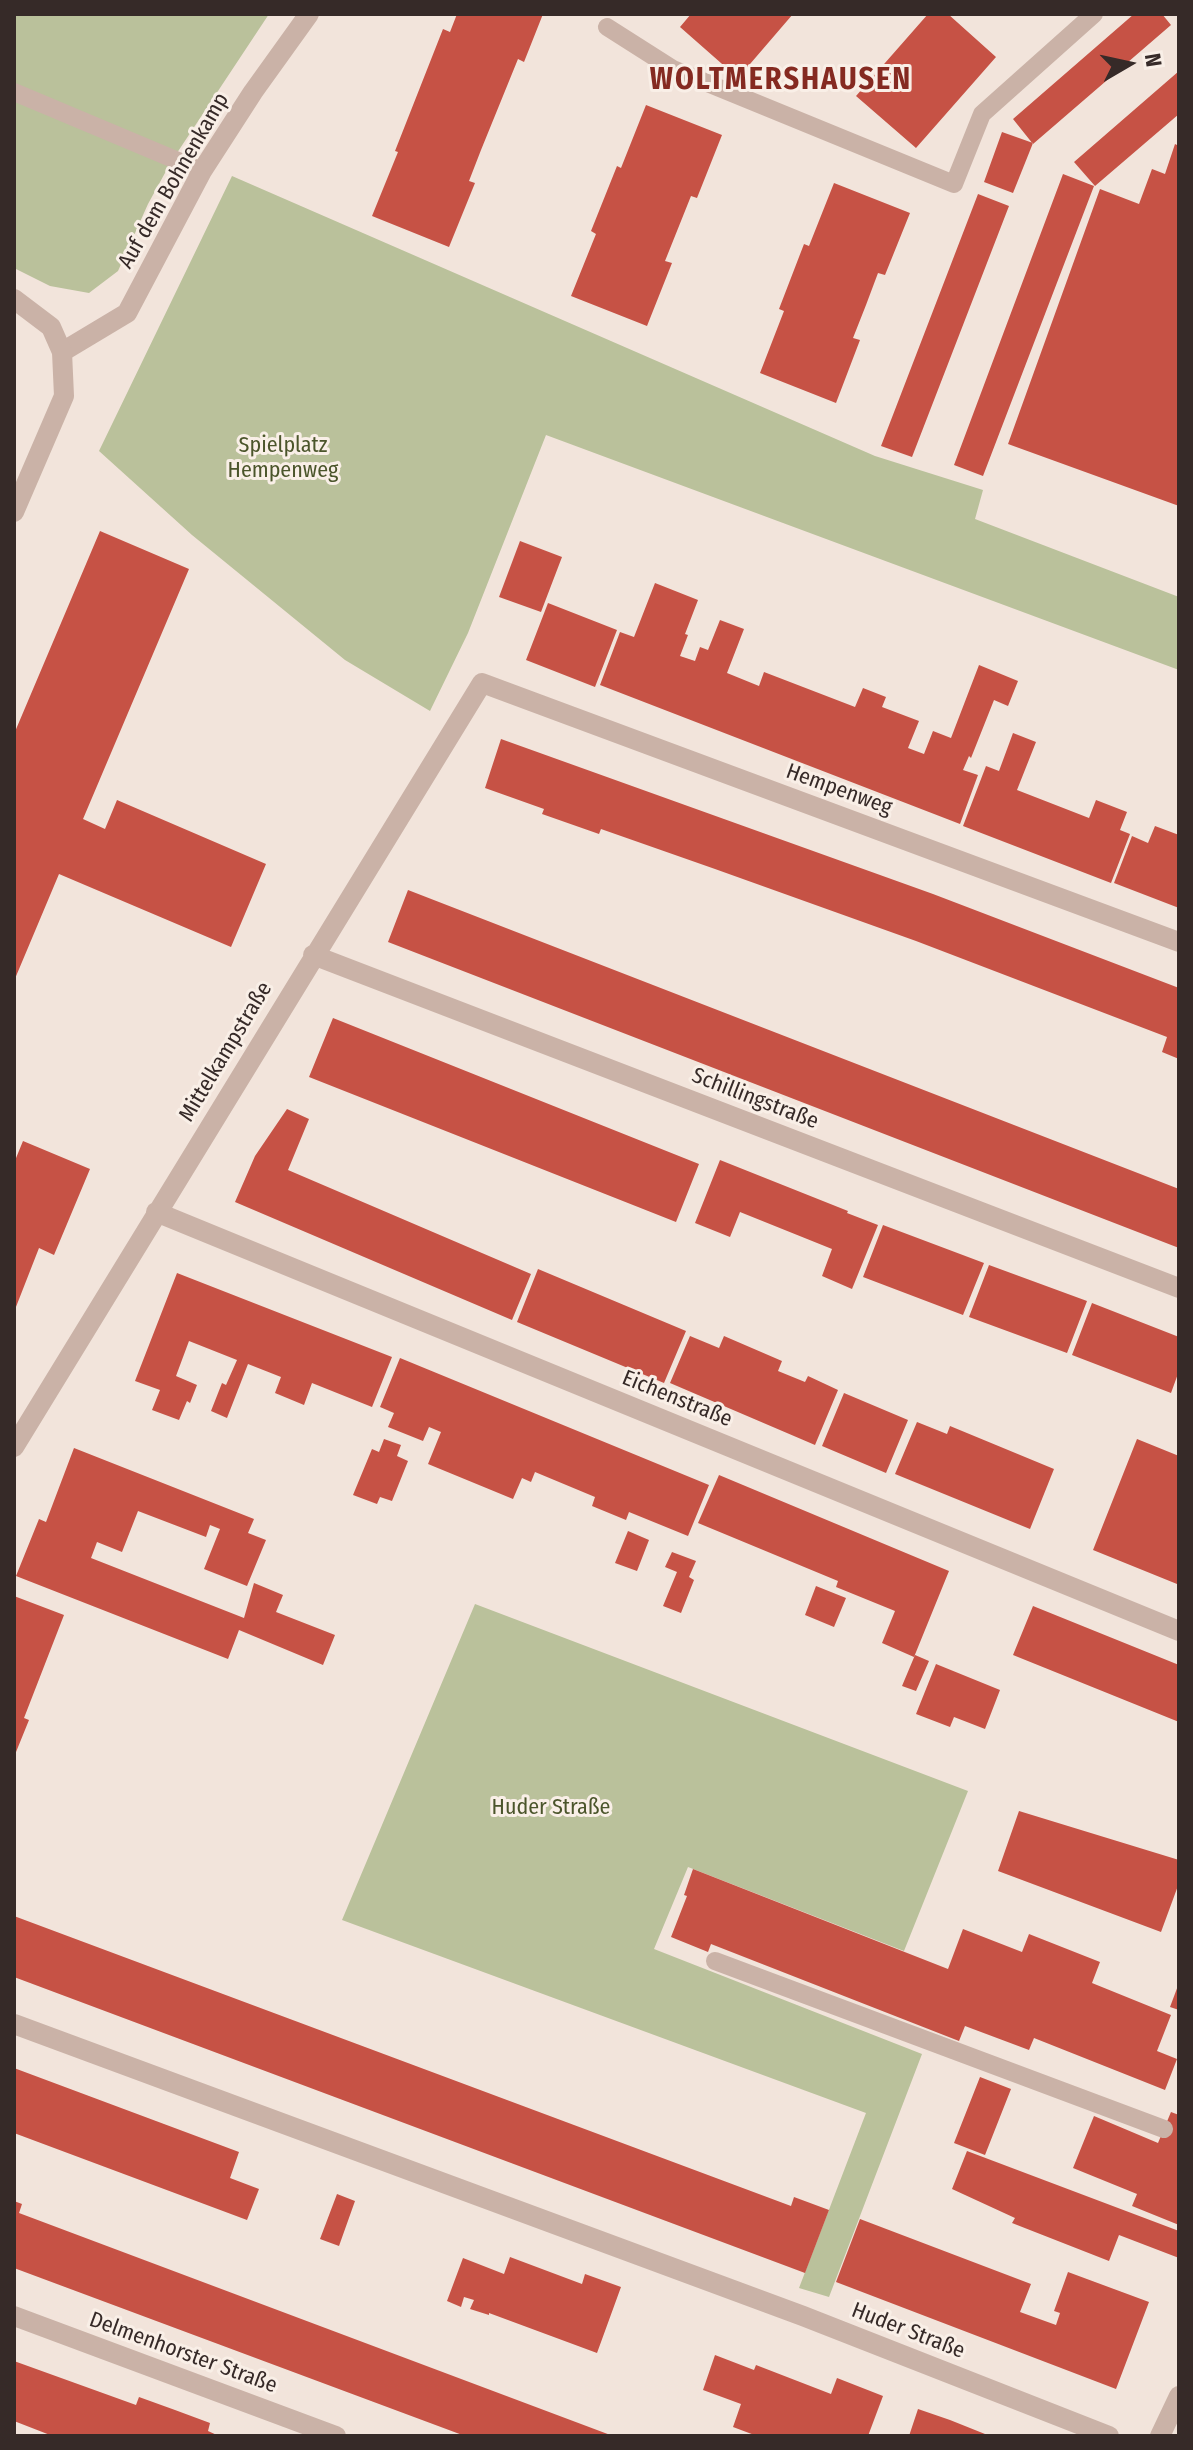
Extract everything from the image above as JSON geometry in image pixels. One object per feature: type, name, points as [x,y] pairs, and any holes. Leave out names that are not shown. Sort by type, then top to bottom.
[{"type":"street","name":"Auf dem Bohnenkamp","points":[[62,352],[127,313],[202,171],[309,14]]},
{"type":"street","points":[[14,299],[51,327],[62,352],[64,396],[14,512]]},
{"type":"street","name":"Hempenweg","points":[[482,683],[1179,942]]},
{"type":"street","name":"Mittelkampstraße","points":[[14,1447],[482,683]]},
{"type":"street","name":"Schillingstraße","points":[[313,955],[1179,1288]]},
{"type":"street","name":"Eichenstraße","points":[[156,1212],[1179,1631]]},
{"type":"street","name":"Huder Straße","points":[[14,2024],[803,2316],[1109,2436]]},
{"type":"street","name":"Delmenhorster Straße","points":[[14,2316],[336,2436]]},
{"type":"street","points":[[1160,2436],[1179,2396]]},
{"type":"lane","points":[[607,27],[673,69],[954,184],[982,114],[1094,14]]},
{"type":"lane","points":[[14,92],[202,171]]},
{"type":"lane","points":[[715,1961],[1164,2129]]},
{"type":"green space","points":[[14,14],[269,14],[171,162],[118,271],[89,293],[50,286],[14,268]]},
{"type":"green space","name":"Spielplatz Hempenweg","points":[[232,176],[875,456],[983,490],[975,519],[1179,597],[1179,670],[546,435],[468,633],[430,711],[345,660],[192,535],[99,451]]},
{"type":"green space","name":"Huder Straße","points":[[475,1604],[968,1791],[904,1951],[688,1867],[654,1949],[922,2054],[829,2297],[799,2288],[866,2113],[342,1920]]},
{"type":"building","points":[[457,14],[543,14],[524,62],[518,59],[481,150],[469,181],[475,183],[449,247],[372,216],[443,29],[450,32]]},
{"type":"building","points":[[691,14],[793,14],[738,78],[680,27]]},
{"type":"building","points":[[928,14],[948,14],[996,57],[916,148],[856,96]]},
{"type":"building","points":[[1134,14],[1162,14],[1171,25],[1033,144],[1013,119]]},
{"type":"building","points":[[1179,71],[1179,114],[1095,186],[1074,162]]},
{"type":"building","points":[[646,105],[722,135],[697,198],[691,196],[665,261],[672,263],[647,326],[571,296],[596,234],[591,231]]},
{"type":"building","points":[[1002,132],[1033,143],[1013,193],[984,182]]},
{"type":"building","points":[[1175,144],[1179,146],[1179,506],[1008,444],[1100,189],[1139,204],[1152,169],[1165,174]]},
{"type":"building","points":[[1063,174],[1094,186],[983,476],[954,465]]},
{"type":"building","points":[[834,183],[910,213],[885,275],[878,273],[853,338],[860,340],[836,403],[760,373],[784,311],[779,309],[804,244],[809,246]]},
{"type":"building","points":[[978,194],[1009,206],[912,457],[881,446]]},
{"type":"building","points":[[100,531],[189,569],[83,819],[105,829],[117,800],[266,864],[231,947],[59,874],[14,981],[14,734]]},
{"type":"building","points":[[520,541],[562,557],[541,612],[499,597]]},
{"type":"building","points":[[655,583],[698,600],[680,656],[695,661],[700,647],[708,650],[720,620],[744,629],[727,673],[759,686],[764,672],[855,707],[863,688],[886,697],[882,707],[919,721],[908,748],[924,754],[933,731],[951,738],[979,665],[1018,681],[1008,706],[994,700],[971,758],[969,756],[963,770],[978,775],[960,824],[600,685],[620,632],[634,637]]},
{"type":"building","points":[[548,603],[617,630],[595,687],[526,660]]},
{"type":"building","points":[[1013,733],[1036,742],[1017,790],[1089,818],[1096,800],[1127,812],[1120,830],[1130,834],[1111,883],[963,826],[986,766],[999,771]]},
{"type":"building","points":[[501,739],[933,894],[1179,988],[1179,1059],[1162,1052],[1167,1037],[916,941],[715,869],[601,829],[599,834],[542,814],[544,809],[485,788]]},
{"type":"building","points":[[1155,826],[1179,835],[1179,908],[1114,883],[1132,836],[1148,843]]},
{"type":"building","points":[[408,890],[1179,1189],[1179,1248],[388,942]]},
{"type":"building","points":[[333,1018],[699,1164],[676,1222],[309,1077]]},
{"type":"building","points":[[287,1109],[309,1119],[288,1170],[531,1274],[512,1320],[235,1202],[255,1156]]},
{"type":"building","points":[[23,1141],[90,1169],[54,1255],[39,1248],[14,1312],[14,1163]]},
{"type":"building","points":[[720,1160],[878,1225],[852,1289],[822,1276],[832,1249],[740,1212],[730,1237],[695,1223]]},
{"type":"building","points":[[883,1225],[984,1263],[963,1315],[863,1277]]},
{"type":"building","points":[[989,1265],[1087,1301],[1067,1353],[969,1317]]},
{"type":"building","points":[[538,1269],[686,1331],[664,1383],[517,1322]]},
{"type":"building","points":[[177,1273],[392,1357],[372,1407],[312,1383],[304,1405],[275,1393],[281,1377],[248,1364],[227,1418],[211,1411],[222,1383],[226,1385],[237,1360],[189,1341],[176,1376],[197,1385],[190,1403],[187,1401],[179,1420],[152,1410],[160,1390],[135,1381]]},
{"type":"building","points":[[1092,1303],[1179,1337],[1179,1371],[1171,1393],[1072,1355]]},
{"type":"building","points":[[690,1336],[719,1348],[724,1336],[782,1361],[778,1371],[805,1382],[808,1376],[838,1390],[815,1445],[670,1383]]},
{"type":"building","points":[[400,1358],[709,1485],[688,1536],[629,1512],[626,1520],[592,1506],[595,1497],[535,1472],[531,1482],[522,1478],[513,1499],[428,1464],[441,1432],[429,1427],[423,1441],[388,1427],[394,1413],[380,1407]]},
{"type":"building","points":[[844,1393],[908,1420],[886,1473],[822,1446]]},
{"type":"building","points":[[917,1422],[947,1434],[950,1426],[1054,1469],[1030,1529],[895,1474]]},
{"type":"building","points":[[384,1439],[401,1445],[397,1456],[408,1461],[392,1501],[380,1497],[377,1504],[353,1495],[372,1449],[379,1452]]},
{"type":"building","points":[[1137,1439],[1179,1456],[1177,1584],[1093,1550]]},
{"type":"building","points":[[74,1448],[254,1519],[248,1533],[266,1540],[247,1586],[204,1569],[220,1529],[210,1525],[206,1537],[138,1511],[122,1552],[97,1542],[91,1558],[244,1618],[254,1583],[283,1595],[276,1612],[335,1635],[323,1665],[239,1630],[228,1659],[16,1576],[39,1519],[46,1522]]},
{"type":"building","points":[[719,1475],[949,1571],[914,1657],[882,1643],[895,1611],[836,1587],[838,1581],[698,1523]]},
{"type":"building","points":[[628,1531],[649,1540],[637,1571],[615,1563]]},
{"type":"building","points":[[672,1552],[696,1561],[689,1577],[694,1580],[681,1613],[663,1606],[677,1572],[665,1567]]},
{"type":"building","points":[[816,1586],[846,1598],[834,1627],[805,1615]]},
{"type":"building","points":[[14,1596],[64,1615],[24,1718],[29,1720],[14,1757]]},
{"type":"building","points":[[1033,1606],[1179,1665],[1179,1722],[1013,1655]]},
{"type":"building","points":[[915,1655],[929,1661],[916,1691],[902,1686]]},
{"type":"building","points":[[936,1664],[1000,1690],[985,1729],[954,1717],[950,1727],[916,1714]]},
{"type":"building","points":[[1019,1811],[1179,1860],[1179,1883],[1161,1932],[998,1871]]},
{"type":"building","points":[[693,1869],[948,1969],[963,1929],[1022,1952],[1029,1934],[1100,1962],[1092,1983],[1171,2015],[1157,2051],[1177,2059],[1165,2090],[1034,2038],[1029,2050],[965,2026],[959,2041],[711,1944],[708,1952],[671,1937],[687,1896],[684,1895]]},
{"type":"building","points":[[14,1916],[791,2206],[794,2197],[829,2210],[805,2273],[14,1977]]},
{"type":"building","points":[[1179,1983],[1179,2010],[1170,2007]]},
{"type":"building","points":[[14,2068],[239,2152],[230,2178],[259,2189],[247,2220],[14,2133]]},
{"type":"building","points":[[980,2077],[1011,2089],[985,2155],[954,2143]]},
{"type":"building","points":[[1171,2112],[1179,2115],[1179,2225],[1132,2206],[1137,2194],[1073,2168],[1094,2116],[1158,2143]]},
{"type":"building","points":[[967,2151],[1179,2231],[1179,2258],[1119,2235],[1109,2261],[1012,2223],[1015,2218],[952,2189]]},
{"type":"building","points":[[337,2194],[355,2201],[339,2246],[320,2239]]},
{"type":"building","points":[[14,2201],[22,2204],[19,2213],[613,2436],[465,2436],[14,2268]]},
{"type":"building","points":[[860,2219],[1031,2284],[1020,2312],[1056,2325],[1060,2313],[1054,2311],[1068,2272],[1149,2302],[1116,2389],[836,2282]]},
{"type":"building","points":[[510,2257],[582,2284],[585,2274],[621,2287],[597,2353],[489,2313],[470,2309],[474,2300],[464,2297],[461,2307],[447,2301],[463,2258],[504,2274]]},
{"type":"building","points":[[715,2355],[754,2370],[756,2365],[831,2394],[837,2378],[883,2396],[868,2436],[757,2436],[733,2427],[741,2404],[703,2390]]},
{"type":"building","points":[[14,2361],[136,2405],[139,2397],[175,2410],[210,2423],[208,2431],[219,2436],[50,2435],[14,2421]]},
{"type":"building","points":[[918,2409],[950,2420],[990,2436],[909,2436]]},
{"type":"district","name":"WOLTMERSHAUSEN","points":[[781,81]]}]
